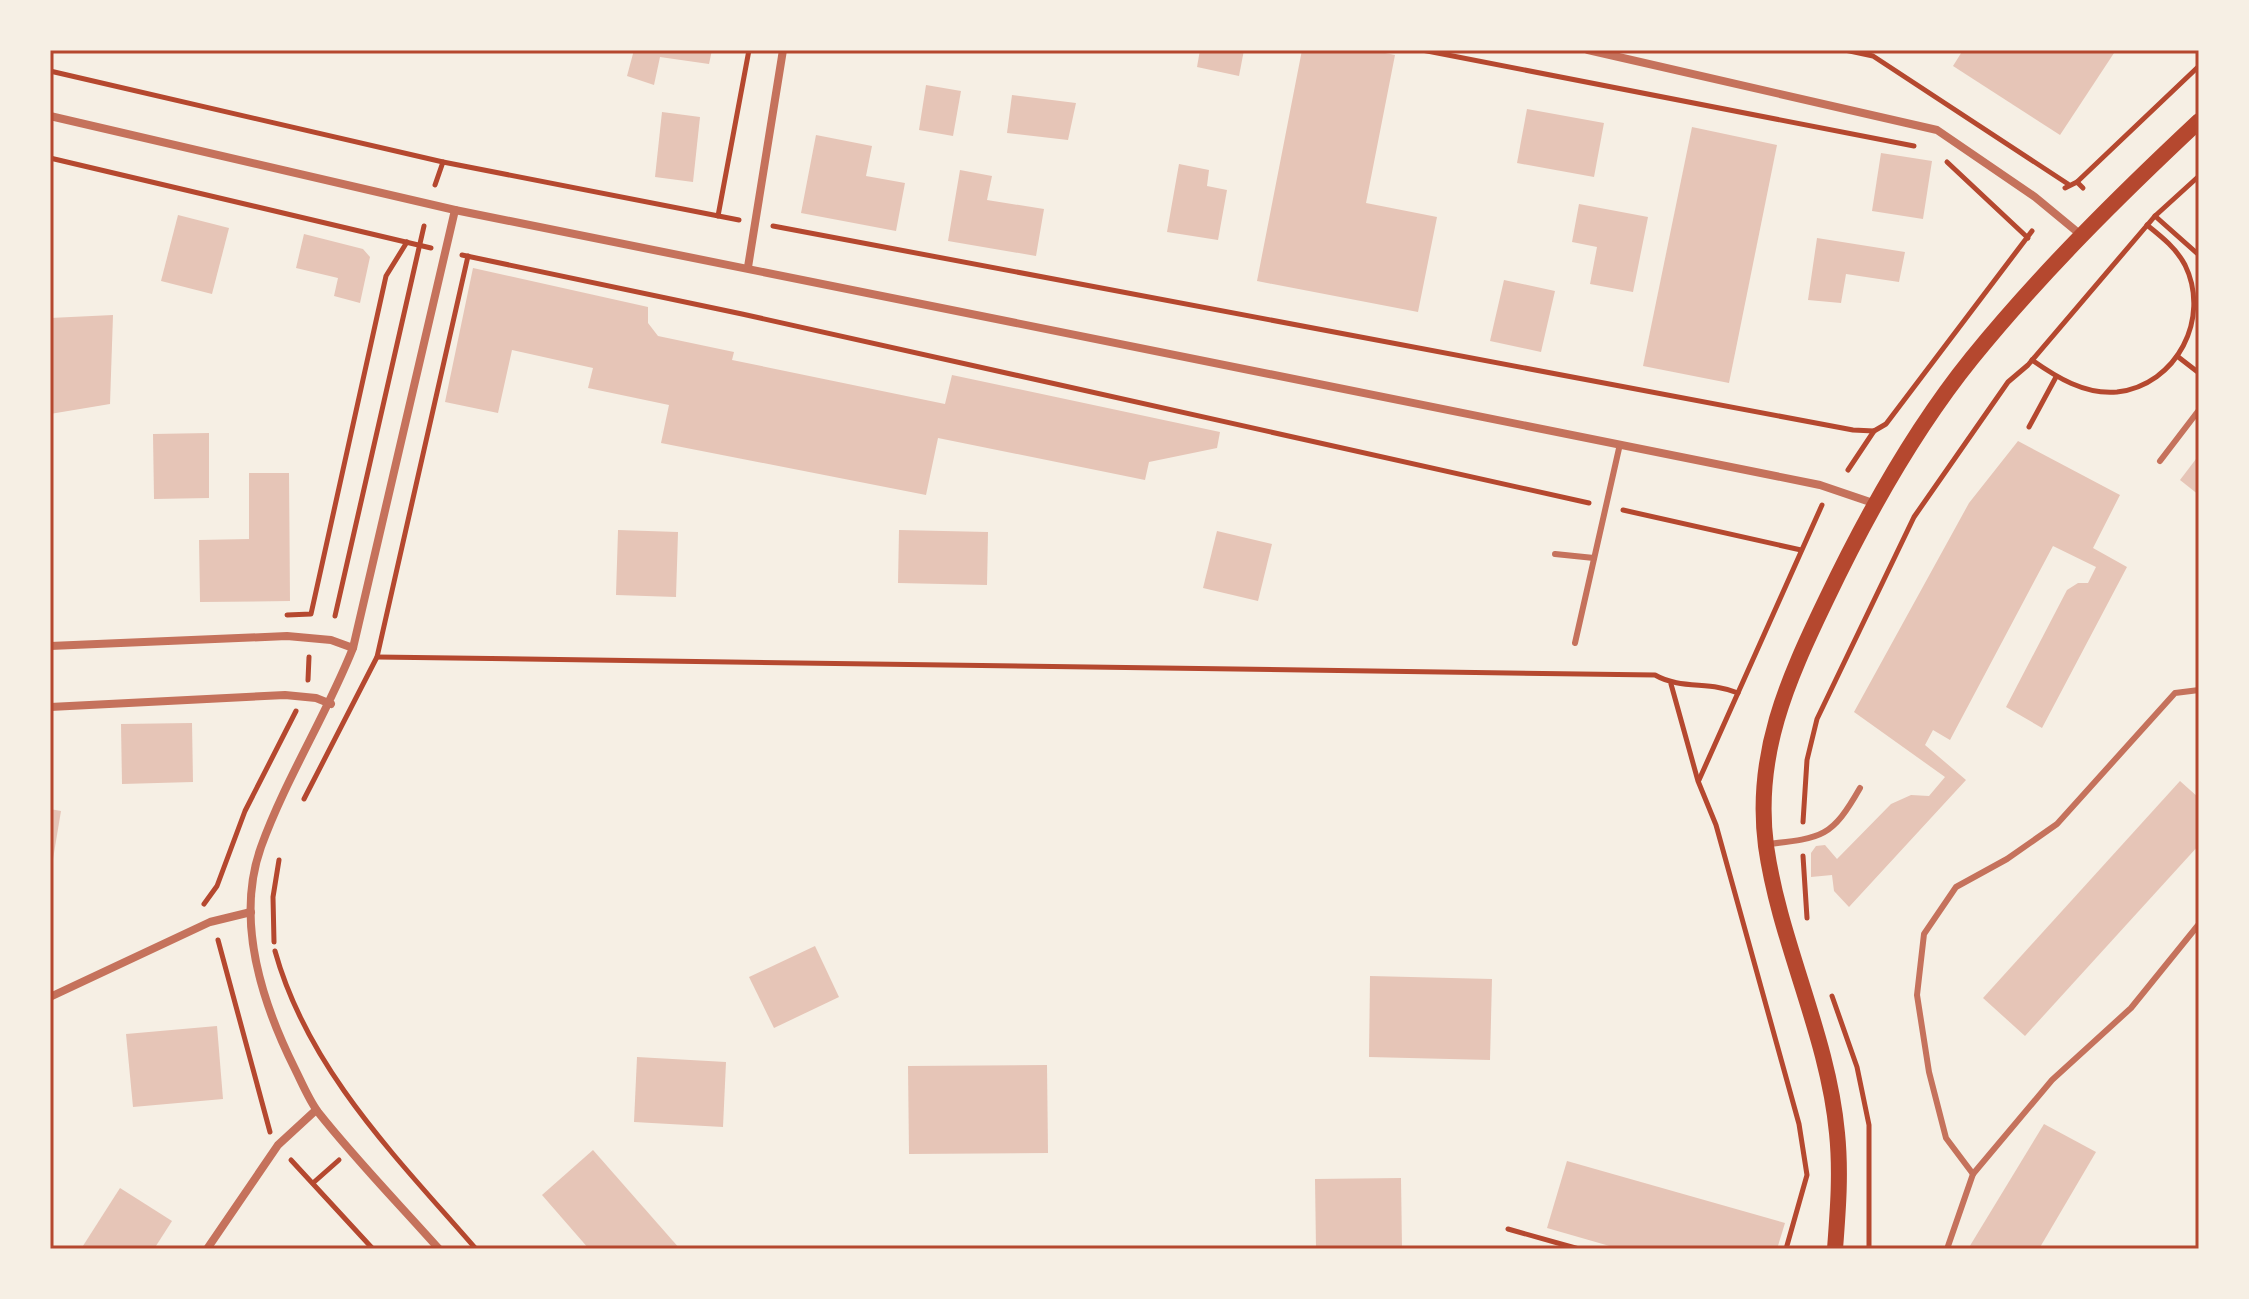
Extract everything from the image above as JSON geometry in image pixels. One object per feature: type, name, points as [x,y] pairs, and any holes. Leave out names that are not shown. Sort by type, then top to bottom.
[{"type":"main road","points":[[1835,1249],[1840,1195],[1837,1132],[1827,1078],[1784,932],[1766,845],[1762,795],[1775,715],[1798,657],[1876,504],[1907,450],[1971,359],[2081,235],[2199,121]]},
{"type":"street","points":[[748,267],[783,50]]},
{"type":"street","points":[[1588,50],[1937,130],[2011,180],[2081,235]]},
{"type":"street","points":[[50,116],[455,210],[1820,485],[1876,504]]},
{"type":"street","points":[[439,1249],[316,1110],[263,998],[251,912],[252,878],[261,848],[277,807],[331,704],[353,648],[455,210]]},
{"type":"street","points":[[50,646],[287,636],[331,640],[353,648]]},
{"type":"street","points":[[50,707],[285,695],[316,698],[331,704]]},
{"type":"street","points":[[50,997],[210,922],[251,912]]},
{"type":"street","points":[[207,1249],[278,1145],[316,1110]]},
{"type":"lane","points":[[2160,461],[2199,410]]},
{"type":"lane","points":[[1575,643],[1620,444]]},
{"type":"lane","points":[[1555,554],[1594,558]]},
{"type":"lane","points":[[1973,1174],[1946,1138],[1929,1072],[1917,995],[1924,934],[1956,887],[2007,859],[2057,824],[2175,693],[2199,690]]},
{"type":"lane","points":[[1766,845],[1824,835],[1842,820],[1860,788]]},
{"type":"lane","points":[[1947,1249],[1973,1174],[2052,1080],[2131,1008],[2199,924]]},
{"type":"path","points":[[718,216],[749,50]]},
{"type":"path","points":[[1422,50],[1919,147]]},
{"type":"path","points":[[1845,50],[1873,56],[2067,186],[2080,185],[2199,66]]},
{"type":"path","points":[[50,71],[443,162],[740,220]]},
{"type":"path","points":[[50,158],[434,249]]},
{"type":"path","points":[[1946,161],[2028,238]]},
{"type":"path","points":[[435,185],[443,162]]},
{"type":"path","points":[[2147,225],[2172,246],[2185,265],[2193,289],[2195,315],[2187,343],[2166,369],[2145,384],[2116,392],[2085,389],[2030,362],[2147,225],[2155,216],[2199,176]]},
{"type":"path","points":[[2155,216],[2199,255]]},
{"type":"path","points":[[335,616],[424,226]]},
{"type":"path","points":[[772,226],[1853,430],[1874,431]]},
{"type":"path","points":[[1848,470],[1874,431],[1886,424],[2032,231]]},
{"type":"path","points":[[280,615],[311,614],[386,276],[407,242]]},
{"type":"path","points":[[457,254],[742,314],[1801,550]]},
{"type":"path","points":[[297,812],[377,657],[468,256]]},
{"type":"path","points":[[2177,356],[2199,373]]},
{"type":"path","points":[[2029,427],[2056,377]]},
{"type":"path","points":[[1698,781],[1822,505]]},
{"type":"path","points":[[308,680],[309,657]]},
{"type":"path","points":[[377,657],[1655,675],[1671,684],[1722,686],[1738,693]]},
{"type":"path","points":[[1671,684],[1698,781],[1716,825],[1799,1124],[1807,1175],[1786,1249]]},
{"type":"path","points":[[202,906],[217,886],[245,811],[296,711]]},
{"type":"path","points":[[280,854],[273,897],[274,946],[286,988],[328,1069],[374,1132],[476,1249]]},
{"type":"path","points":[[218,940],[270,1132]]},
{"type":"path","points":[[368,1137],[374,1132]]},
{"type":"path","points":[[313,1183],[343,1157]]},
{"type":"path","points":[[291,1160],[373,1249]]},
{"type":"path","points":[[1508,1229],[1579,1249]]},
{"type":"building","points":[[634,50],[712,50],[709,64],[660,57],[654,85],[627,76]]},
{"type":"building","points":[[1200,50],[1244,50],[1239,76],[1197,67]]},
{"type":"building","points":[[1302,50],[1370,50],[1395,55],[1366,203],[1437,217],[1418,312],[1257,281]]},
{"type":"building","points":[[1963,50],[2116,50],[2060,135],[1953,66]]},
{"type":"building","points":[[926,85],[961,91],[953,136],[919,130]]},
{"type":"building","points":[[1012,95],[1076,103],[1068,140],[1007,133]]},
{"type":"building","points":[[1527,109],[1604,123],[1594,177],[1517,163]]},
{"type":"building","points":[[662,112],[700,117],[693,182],[655,177]]},
{"type":"building","points":[[1692,127],[1777,145],[1729,383],[1643,366]]},
{"type":"building","points":[[816,135],[872,146],[866,176],[905,183],[896,231],[801,213]]},
{"type":"building","points":[[1881,153],[1932,161],[1923,219],[1872,211]]},
{"type":"building","points":[[1179,164],[1209,170],[1207,186],[1227,190],[1218,240],[1167,232]]},
{"type":"building","points":[[960,170],[992,176],[987,200],[1044,209],[1036,256],[948,241]]},
{"type":"building","points":[[1579,204],[1648,217],[1633,292],[1590,284],[1597,247],[1572,242]]},
{"type":"building","points":[[178,215],[229,228],[212,294],[161,281]]},
{"type":"building","points":[[304,234],[363,249],[370,257],[360,303],[334,296],[338,278],[296,268]]},
{"type":"building","points":[[1817,238],[1905,252],[1899,282],[1846,274],[1841,303],[1808,300]]},
{"type":"building","points":[[473,268],[648,307],[648,323],[658,336],[734,352],[732,360],[945,404],[952,375],[1220,432],[1217,448],[1149,462],[1145,480],[938,438],[926,495],[661,443],[669,405],[588,388],[593,368],[512,350],[498,413],[445,402]]},
{"type":"building","points":[[1504,280],[1555,291],[1541,352],[1490,341]]},
{"type":"building","points":[[113,315],[110,404],[50,414],[50,318]]},
{"type":"building","points":[[209,433],[209,498],[154,499],[153,434]]},
{"type":"building","points":[[2018,441],[2120,495],[2093,548],[2127,567],[2042,728],[2006,707],[2067,590],[2078,583],[2088,583],[2096,567],[2053,546],[1950,740],[1933,730],[1925,745],[1966,780],[1849,907],[1834,891],[1832,875],[1811,877],[1811,853],[1816,846],[1825,845],[1837,859],[1891,804],[1911,795],[1929,796],[1945,777],[1854,712],[1969,503]]},
{"type":"building","points":[[2199,455],[2199,495],[2180,480]]},
{"type":"building","points":[[249,473],[289,473],[290,601],[200,602],[199,540],[249,539]]},
{"type":"building","points":[[618,530],[678,532],[676,597],[616,595]]},
{"type":"building","points":[[899,530],[988,532],[987,585],[898,583]]},
{"type":"building","points":[[1217,531],[1272,544],[1258,601],[1203,588]]},
{"type":"building","points":[[192,723],[193,782],[122,784],[121,724]]},
{"type":"building","points":[[2180,781],[2199,798],[2199,845],[2025,1036],[1983,998]]},
{"type":"building","points":[[50,809],[61,811],[52,865],[50,865]]},
{"type":"building","points":[[815,946],[839,997],[774,1028],[749,977]]},
{"type":"building","points":[[1370,976],[1492,979],[1490,1060],[1369,1057]]},
{"type":"building","points":[[217,1026],[223,1099],[133,1107],[126,1034]]},
{"type":"building","points":[[637,1057],[726,1062],[723,1127],[634,1122]]},
{"type":"building","points":[[1047,1065],[1048,1153],[909,1154],[908,1066]]},
{"type":"building","points":[[2044,1124],[2096,1152],[2039,1249],[1968,1249]]},
{"type":"building","points":[[593,1150],[680,1249],[589,1249],[542,1195]]},
{"type":"building","points":[[1567,1161],[1785,1223],[1777,1249],[1620,1249],[1547,1228]]},
{"type":"building","points":[[1401,1178],[1402,1249],[1316,1249],[1315,1179]]},
{"type":"building","points":[[120,1188],[172,1221],[154,1249],[81,1249]]}]
